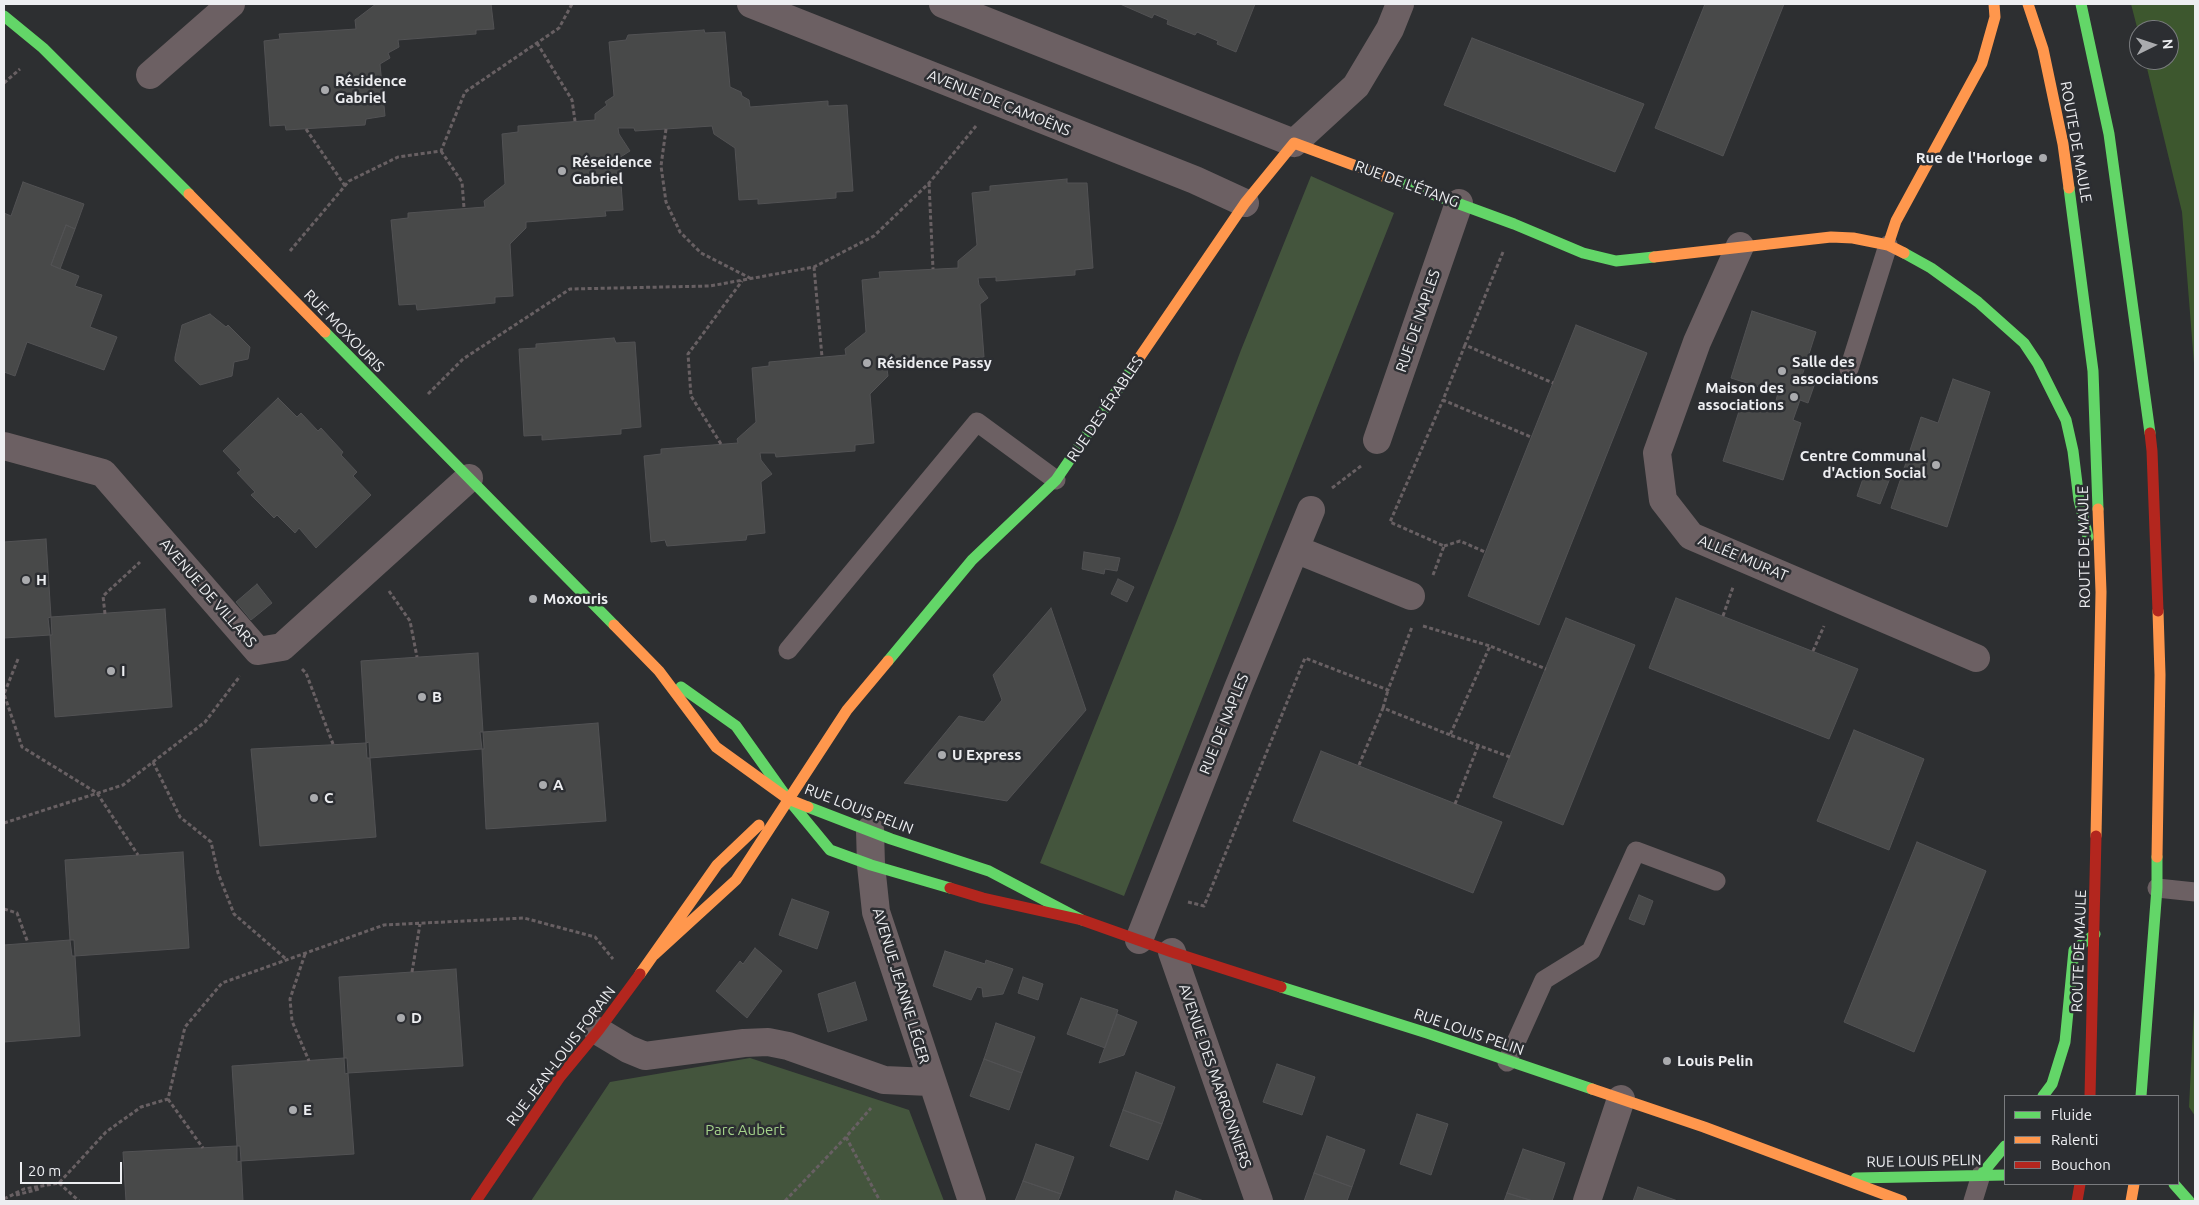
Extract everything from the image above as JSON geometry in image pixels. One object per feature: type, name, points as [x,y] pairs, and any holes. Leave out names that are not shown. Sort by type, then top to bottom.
[{"type":"street","points":[[150,75],[231,4]]},
{"type":"street","name":"AVENUE DE CAMOËNS","points":[[751,4],[1195,180],[1245,203]]},
{"type":"street","name":"RUE DE L'ÉTANG","points":[[943,4],[1294,142],[1459,202],[1583,253],[1616,261],[1831,237],[1852,238],[1888,245],[1931,268],[1978,302],[2024,343],[2038,364],[2066,420],[2073,451],[2078,500],[2101,592]]},
{"type":"street","name":"RUE DES ÉRABLES","points":[[788,798],[847,710],[972,560],[1056,480],[1245,203],[1294,142],[1356,86],[1390,29],[1400,4]]},
{"type":"street","points":[[1888,245],[1896,221],[1982,63],[1990,42],[1994,4]]},
{"type":"street","name":"ROUTE DE MAULE","points":[[2028,4],[2043,49],[2063,144],[2094,371],[2101,592],[2090,1095]]},
{"type":"street","name":"ROUTE DE MAULE","points":[[2081,4],[2109,134],[2152,451],[2160,675],[2157,888],[2141,1095]]},
{"type":"street","name":"RUE MOXOURIS","points":[[4,16],[43,48],[270,275],[406,416],[659,671],[716,747],[788,798]]},
{"type":"street","name":"RUE DE NAPLES","points":[[1377,440],[1459,202]]},
{"type":"street","name":"ALLÉE MURAT","points":[[1740,246],[1697,342],[1657,453],[1663,500],[1691,536],[1976,658]]},
{"type":"street","name":"AVENUE DE VILLARS","points":[[4,446],[103,473],[162,541],[270,649]]},
{"type":"street","points":[[270,649],[371,566],[469,478]]},
{"type":"street","name":"RUE DE NAPLES","points":[[1139,940],[1238,688],[1311,510]]},
{"type":"street","points":[[1295,549],[1421,588]]},
{"type":"street","name":"RUE MOXOURIS","points":[[659,671],[736,726],[788,798]]},
{"type":"street","name":"RUE LOUIS PELIN","points":[[788,798],[870,830],[989,871],[1082,920]]},
{"type":"street","name":"RUE LOUIS PELIN","points":[[788,798],[830,850],[871,865],[982,898],[1082,920],[1172,952],[1427,1033],[1507,1062],[1621,1099],[1844,1178],[1902,1201]]},
{"type":"street","name":"RUE JEAN-LOUIS FORAIN","points":[[476,1201],[560,1077],[633,984],[717,865],[788,798]]},
{"type":"street","name":"RUE JEAN-LOUIS FORAIN","points":[[654,955],[736,880],[788,798]]},
{"type":"street","name":"AVENUE JEANNE LÉGER","points":[[870,830],[871,865],[876,912],[930,1082],[972,1201]]},
{"type":"street","points":[[2044,1095],[2052,1084],[2065,1042],[2074,950],[2095,934]]},
{"type":"street","name":"AVENUE DES MARRONNIERS","points":[[1172,952],[1259,1201]]},
{"type":"street","name":"AVENUE JEANNE LÉGER","points":[[598,1031],[628,1049],[645,1056],[744,1043],[768,1042],[788,1046],[884,1080],[930,1082]]},
{"type":"street","points":[[1587,1201],[1621,1099]]},
{"type":"street","points":[[1981,1175],[2004,1147]]},
{"type":"street","name":"RUE LOUIS PELIN","points":[[1844,1178],[2004,1175]]},
{"type":"street","points":[[2077,1201],[2080,1185]]},
{"type":"street","points":[[2131,1201],[2134,1185]]},
{"type":"street","points":[[2175,1185],[2189,1201]]},
{"type":"lane","points":[[1849,369],[1888,245]]},
{"type":"lane","points":[[788,650],[977,422],[1056,480]]},
{"type":"lane","points":[[1507,1062],[1544,980],[1592,951],[1636,851],[1716,880]]},
{"type":"lane","points":[[2157,888],[2195,892]]},
{"type":"lane","points":[[1973,1201],[1981,1175]]},
{"type":"path","points":[[441,151],[465,92],[559,28],[572,4]]},
{"type":"path","points":[[537,42],[572,100],[574,121]]},
{"type":"path","points":[[406,416],[463,359],[570,289],[710,286],[814,267],[874,236],[929,183],[995,102]]},
{"type":"path","points":[[306,129],[345,186]]},
{"type":"path","points":[[666,129],[661,166],[664,193],[666,202],[680,232],[701,253],[751,278]]},
{"type":"path","points":[[270,275],[349,181],[398,157],[441,151]]},
{"type":"path","points":[[441,151],[462,182],[464,208]]},
{"type":"path","points":[[929,183],[933,269]]},
{"type":"path","points":[[1486,552],[1460,541],[1444,546],[1390,522],[1443,400],[1514,224]]},
{"type":"path","points":[[814,267],[822,357]]},
{"type":"path","points":[[722,444],[691,396],[688,354],[742,280]]},
{"type":"path","points":[[1465,345],[1553,383]]},
{"type":"path","points":[[1443,400],[1531,437]]},
{"type":"path","points":[[1311,510],[1334,487],[1361,467],[1377,440]]},
{"type":"path","points":[[105,614],[103,596],[162,541]]},
{"type":"path","points":[[1421,588],[1444,546]]},
{"type":"path","points":[[371,566],[410,621],[417,657]]},
{"type":"path","points":[[1359,765],[1383,708],[1414,623],[1490,646],[1546,669]]},
{"type":"path","points":[[1450,735],[1490,646]]},
{"type":"path","points":[[4,827],[5,823],[123,785],[205,722],[270,649],[306,673],[333,744]]},
{"type":"path","points":[[1158,895],[1204,906],[1305,658],[1388,690]]},
{"type":"path","points":[[18,659],[4,694],[22,747],[97,793],[138,855]]},
{"type":"path","points":[[1383,708],[1510,757]]},
{"type":"path","points":[[1455,804],[1478,746]]},
{"type":"path","points":[[153,762],[180,816],[211,842],[218,873],[234,914],[286,960]]},
{"type":"path","points":[[4,909],[17,913],[28,943]]},
{"type":"path","points":[[203,1148],[168,1100],[186,1027],[222,983],[384,925],[524,918],[595,937],[633,984]]},
{"type":"path","points":[[412,972],[420,924]]},
{"type":"path","points":[[305,953],[290,999],[292,1021],[309,1061]]},
{"type":"path","points":[[5,1199],[24,1189],[60,1183],[106,1132],[142,1107],[168,1100]]},
{"type":"path","points":[[785,1201],[846,1137],[880,1201]]},
{"type":"path","points":[[60,1183],[79,1201]]},
{"type":"green space","points":[[2131,4],[2195,4],[2195,376],[2182,212],[2147,70],[2179,70],[2179,20],[2135,20]]},
{"type":"green space","points":[[1311,176],[1394,213],[1124,896],[1040,863],[1176,523],[1241,350]]},
{"type":"green space","points":[[2195,989],[2195,1116],[2189,1107]]},
{"type":"green space","name":"Parc Aubert","points":[[750,1058],[909,1110],[944,1201],[531,1201],[610,1082]]},
{"type":"building","name":"Résidence Gabriel","points":[[376,4],[491,4],[494,29],[476,30],[476,34],[398,40],[399,47],[388,53],[390,58],[380,64],[385,116],[366,119],[365,125],[286,130],[285,125],[270,126],[264,41],[280,39],[279,34],[356,29],[355,20]]},
{"type":"building","points":[[1120,4],[1255,4],[1236,52],[1217,44],[1218,41],[1197,32],[1195,35],[1167,24],[1168,20],[1154,14],[1152,18]]},
{"type":"building","points":[[1705,4],[1784,4],[1723,156],[1655,128]]},
{"type":"building","name":"Réseidence Gabriel","points":[[704,30],[705,33],[725,32],[730,87],[741,92],[742,96],[749,100],[750,107],[828,101],[828,106],[847,105],[853,191],[836,192],[836,198],[758,204],[758,199],[739,200],[735,148],[714,134],[712,126],[635,131],[634,128],[618,128],[619,134],[630,151],[619,158],[623,210],[605,211],[606,216],[526,222],[526,228],[510,244],[513,296],[495,297],[495,303],[417,310],[416,304],[399,305],[391,220],[408,218],[408,213],[485,207],[484,201],[505,184],[502,134],[518,132],[518,126],[595,120],[595,114],[607,105],[605,102],[614,96],[609,42],[626,40],[628,35]]},
{"type":"building","points":[[1472,38],[1644,104],[1615,172],[1444,105]]},
{"type":"building","name":"Résidence Passy","points":[[1067,179],[1067,183],[1087,183],[1093,268],[1075,270],[1075,275],[996,281],[996,277],[978,278],[979,285],[988,298],[980,304],[984,357],[966,359],[966,364],[887,369],[888,376],[870,394],[874,443],[855,445],[855,451],[776,457],[775,453],[760,453],[761,460],[772,474],[761,482],[765,533],[747,535],[746,540],[667,546],[665,540],[651,542],[644,456],[661,454],[661,449],[738,443],[737,439],[756,422],[752,368],[769,366],[769,362],[846,355],[845,349],[866,332],[862,280],[880,278],[879,272],[958,268],[958,261],[977,245],[972,193],[990,191],[990,186]]},
{"type":"building","points":[[23,182],[84,204],[75,229],[66,225],[51,265],[79,276],[75,286],[102,295],[90,327],[117,337],[104,370],[27,342],[15,376],[4,372],[4,213],[11,216]]},
{"type":"building","points":[[66,225],[75,229],[60,269],[51,265]]},
{"type":"building","name":"Maison des associations","points":[[1752,311],[1816,332],[1801,379],[1815,383],[1808,403],[1800,400],[1793,420],[1801,423],[1783,480],[1723,461],[1742,402],[1773,411],[1778,393],[1731,378]]},
{"type":"building","points":[[210,314],[226,327],[228,325],[250,347],[248,359],[234,362],[232,376],[200,385],[175,361],[175,357],[182,325]]},
{"type":"building","points":[[1576,325],[1647,353],[1539,625],[1468,596]]},
{"type":"building","points":[[614,338],[616,343],[635,342],[641,427],[621,429],[621,434],[542,440],[542,435],[524,436],[519,349],[536,348],[536,344]]},
{"type":"building","name":"Centre Communal d'Action Social","points":[[1953,379],[1990,392],[1947,527],[1891,508],[1921,417],[1938,423]]},
{"type":"building","points":[[278,398],[297,417],[301,413],[318,431],[321,428],[343,452],[341,455],[357,472],[353,476],[371,495],[316,548],[299,528],[295,533],[277,515],[274,518],[251,495],[255,492],[237,473],[241,470],[223,451]]},
{"type":"building","points":[[1866,470],[1890,478],[1880,504],[1857,496]]},
{"type":"building","name":"H","points":[[46,539],[51,617],[48,618],[50,635],[4,638],[4,542]]},
{"type":"building","points":[[1084,552],[1120,558],[1117,571],[1105,569],[1104,574],[1082,569]]},
{"type":"building","points":[[1118,579],[1134,587],[1127,602],[1111,594]]},
{"type":"building","points":[[257,584],[272,603],[251,620],[236,602]]},
{"type":"building","points":[[1676,598],[1858,669],[1829,739],[1649,668]]},
{"type":"building","points":[[1051,608],[1086,710],[1007,801],[904,783],[959,716],[984,722],[1002,700],[993,675]]},
{"type":"building","name":"I","points":[[165,609],[172,707],[55,717],[50,635],[52,635],[51,617]]},
{"type":"building","points":[[1566,618],[1635,645],[1563,825],[1493,797]]},
{"type":"building","name":"B","points":[[478,653],[483,732],[480,732],[482,749],[370,758],[369,742],[366,743],[361,661]]},
{"type":"building","name":"A","points":[[598,723],[606,821],[486,829],[482,749],[484,749],[483,732]]},
{"type":"building","points":[[1854,730],[1924,759],[1889,850],[1817,821]]},
{"type":"building","name":"C","points":[[366,743],[367,758],[370,758],[376,837],[260,846],[251,749]]},
{"type":"building","points":[[1321,751],[1502,822],[1473,893],[1293,821]]},
{"type":"building","points":[[1917,842],[1986,871],[1914,1052],[1844,1022]]},
{"type":"building","points":[[183,852],[189,948],[75,956],[74,940],[70,940],[65,860]]},
{"type":"building","points":[[1639,895],[1653,901],[1644,925],[1629,919]]},
{"type":"building","points":[[792,899],[829,912],[817,949],[779,935]]},
{"type":"building","points":[[70,940],[72,956],[75,956],[80,1036],[4,1042],[4,945]]},
{"type":"building","points":[[755,948],[782,971],[747,1018],[716,991],[740,961],[743,964]]},
{"type":"building","points":[[945,951],[985,964],[986,960],[1013,969],[1003,994],[983,997],[982,988],[977,987],[971,1000],[933,986]]},
{"type":"building","name":"D","points":[[456,969],[463,1066],[348,1073],[347,1058],[344,1058],[339,977]]},
{"type":"building","points":[[1023,977],[1043,984],[1038,1000],[1018,993]]},
{"type":"building","points":[[855,982],[867,1020],[828,1032],[818,994]]},
{"type":"building","points":[[1081,998],[1118,1010],[1105,1048],[1067,1034]]},
{"type":"building","points":[[1117,1014],[1137,1022],[1124,1055],[1099,1063]]},
{"type":"building","points":[[996,1023],[1035,1037],[1022,1073],[984,1059]]},
{"type":"building","name":"E","points":[[344,1058],[345,1074],[348,1073],[354,1154],[241,1161],[240,1146],[237,1146],[232,1066]]},
{"type":"building","points":[[984,1059],[1022,1073],[1009,1110],[970,1096]]},
{"type":"building","points":[[1277,1064],[1315,1077],[1302,1115],[1263,1102]]},
{"type":"building","points":[[1136,1072],[1175,1087],[1162,1124],[1123,1110]]},
{"type":"building","points":[[1123,1110],[1162,1124],[1148,1160],[1110,1146]]},
{"type":"building","points":[[1417,1114],[1448,1124],[1431,1175],[1400,1164]]},
{"type":"building","points":[[1327,1136],[1365,1150],[1352,1187],[1314,1173]]},
{"type":"building","points":[[1036,1144],[1074,1157],[1061,1194],[1023,1181]]},
{"type":"building","points":[[237,1146],[237,1162],[241,1161],[243,1201],[126,1201],[123,1152]]},
{"type":"building","points":[[1523,1149],[1565,1163],[1552,1201],[1533,1201],[1507,1193]]},
{"type":"building","points":[[1314,1173],[1352,1187],[1347,1201],[1304,1201]]},
{"type":"building","points":[[1023,1181],[1061,1194],[1058,1201],[1015,1201]]},
{"type":"building","points":[[1638,1187],[1678,1201],[1633,1201]]},
{"type":"building","points":[[1176,1191],[1204,1201],[1173,1201]]},
{"type":"building","points":[[1507,1193],[1533,1201],[1504,1201]]},
{"type":"traffic: fast","points":[[2081,4],[2109,134],[2150,433]]},
{"type":"traffic: fast","points":[[4,16],[43,48],[189,194]]},
{"type":"traffic: fast","points":[[1394,180],[1514,224],[1583,253],[1616,261],[1654,257]]},
{"type":"traffic: fast","points":[[2069,188],[2093,371],[2098,509]]},
{"type":"traffic: fast","points":[[1904,253],[1931,268],[1978,302],[2024,343],[2038,364],[2066,420],[2073,451],[2079,500],[2088,537]]},
{"type":"traffic: fast","points":[[325,332],[614,625]]},
{"type":"traffic: fast","points":[[888,661],[972,560],[1056,480],[1135,364]]},
{"type":"traffic: fast","points":[[681,687],[736,726],[788,799],[830,850],[871,865],[950,888]]},
{"type":"traffic: fast","points":[[808,807],[891,839],[989,871],[1082,920]]},
{"type":"traffic: fast","points":[[2141,1095],[2157,888],[2157,857]]},
{"type":"traffic: fast","points":[[2044,1095],[2052,1084],[2065,1042],[2074,950],[2095,934]]},
{"type":"traffic: fast","points":[[1281,987],[1427,1033],[1592,1089]]},
{"type":"traffic: fast","points":[[1981,1175],[2004,1147]]},
{"type":"traffic: fast","points":[[1856,1178],[2004,1175]]},
{"type":"traffic: fast","points":[[2175,1185],[2189,1201]]},
{"type":"traffic: slow","points":[[1904,253],[1888,245],[1896,221],[1982,63],[1995,17],[1994,4]]},
{"type":"traffic: slow","points":[[2028,4],[2043,49],[2063,144],[2069,188]]},
{"type":"traffic: slow","points":[[1135,364],[1245,203],[1294,143],[1394,180]]},
{"type":"traffic: slow","points":[[189,194],[325,332]]},
{"type":"traffic: slow","points":[[1654,257],[1831,237],[1853,238],[1888,245]]},
{"type":"traffic: slow","points":[[2096,836],[2101,592],[2098,509]]},
{"type":"traffic: slow","points":[[2157,857],[2160,675],[2158,611]]},
{"type":"traffic: slow","points":[[614,625],[659,671],[716,747],[788,799],[808,807]]},
{"type":"traffic: slow","points":[[654,955],[736,880],[847,710],[888,661]]},
{"type":"traffic: slow","points":[[640,974],[717,865],[759,825]]},
{"type":"traffic: slow","points":[[1592,1089],[1704,1127],[1902,1201]]},
{"type":"traffic: slow","points":[[2131,1201],[2134,1185]]},
{"type":"traffic: jam","points":[[2150,433],[2158,611]]},
{"type":"traffic: jam","points":[[2090,1095],[2096,836]]},
{"type":"traffic: jam","points":[[950,888],[983,898],[1082,920],[1172,952],[1281,987]]},
{"type":"traffic: jam","points":[[476,1201],[560,1077],[598,1031],[640,974]]},
{"type":"traffic: jam","points":[[2077,1201],[2080,1185]]},
{"type":"place","name":"Résidence Gabriel","points":[[325,90]]},
{"type":"place","name":"Rue de l'Horloge","points":[[2043,158]]},
{"type":"place","name":"Réseidence Gabriel","points":[[562,171]]},
{"type":"place","name":"Résidence Passy","points":[[867,363]]},
{"type":"place","name":"Salle des associations","points":[[1782,371]]},
{"type":"place","name":"Maison des associations","points":[[1794,397]]},
{"type":"place","name":"Centre Communal d'Action Social","points":[[1936,465]]},
{"type":"place","name":"H","points":[[26,580]]},
{"type":"place","name":"Moxouris","points":[[533,599]]},
{"type":"place","name":"I","points":[[111,671]]},
{"type":"place","name":"B","points":[[422,697]]},
{"type":"place","name":"U Express","points":[[942,755]]},
{"type":"place","name":"A","points":[[543,785]]},
{"type":"place","name":"C","points":[[314,798]]},
{"type":"place","name":"D","points":[[401,1018]]},
{"type":"place","name":"Louis Pelin","points":[[1667,1061]]},
{"type":"place","name":"E","points":[[293,1110]]}]
